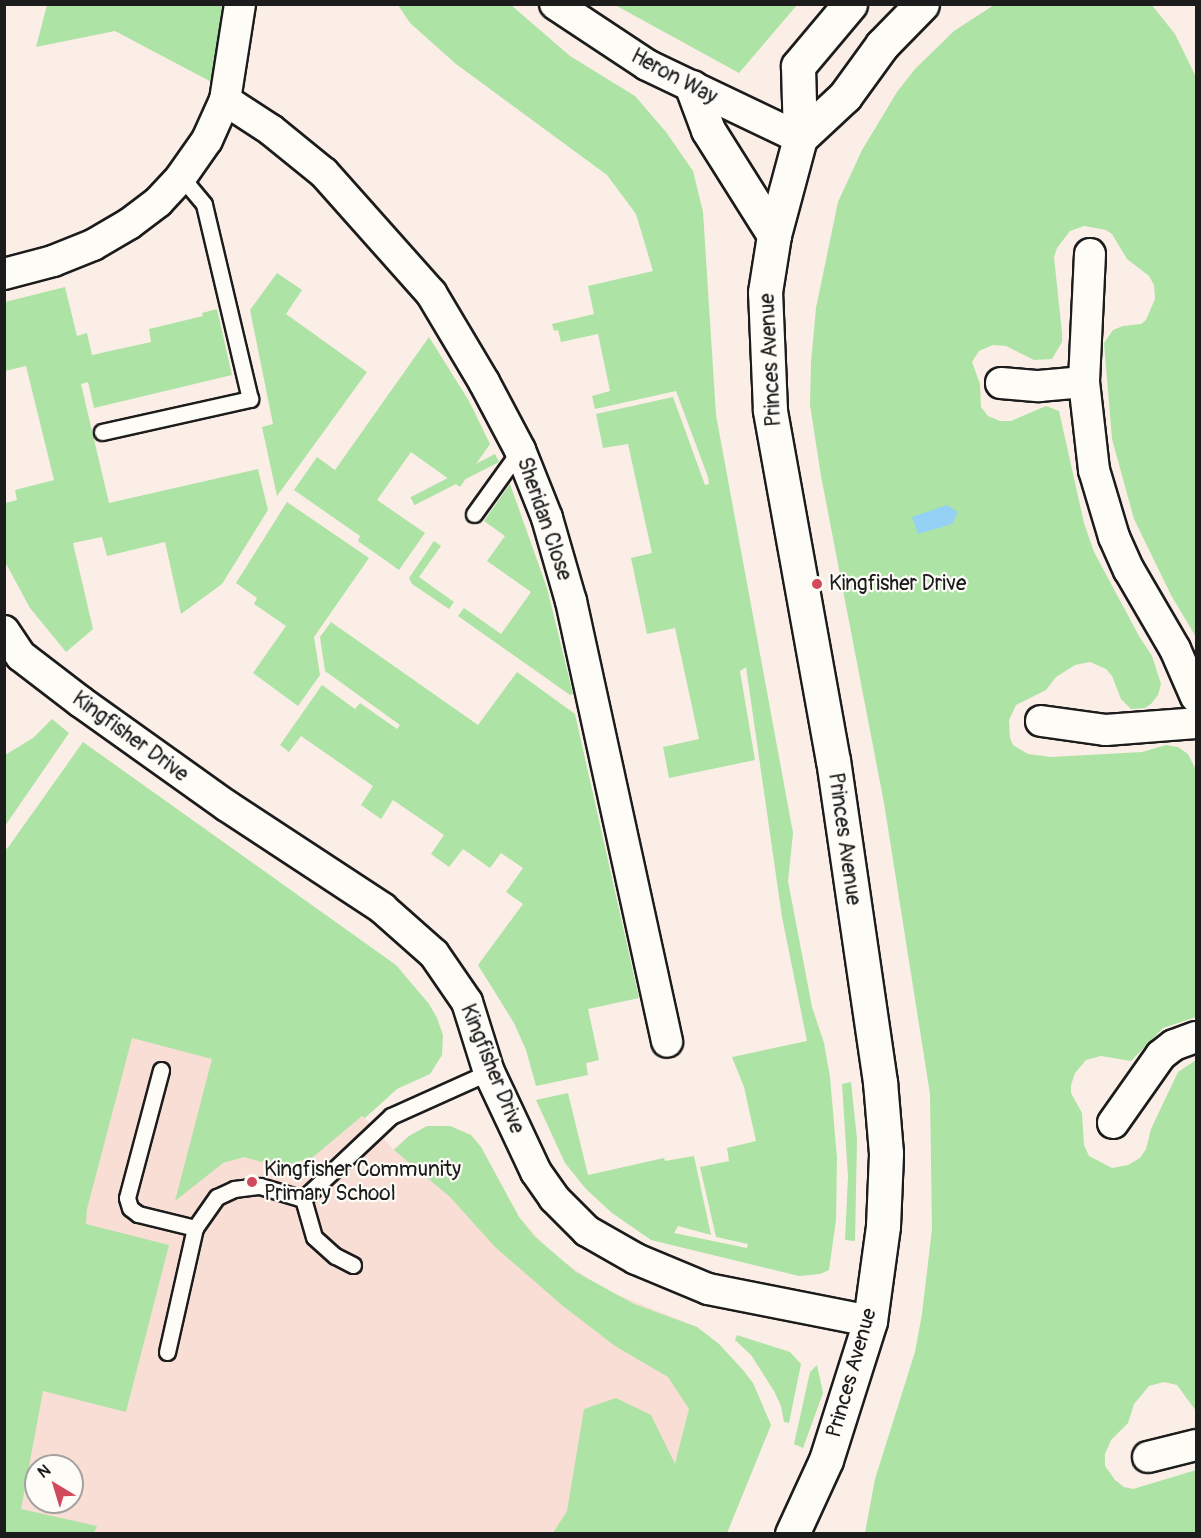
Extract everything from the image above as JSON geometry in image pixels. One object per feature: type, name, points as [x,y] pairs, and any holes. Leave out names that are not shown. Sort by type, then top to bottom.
[{"type":"street","points":[[4,273],[54,261],[93,245],[129,224],[158,202],[182,177],[207,140],[225,100],[240,4]]},
{"type":"street","name":"Heron Way","points":[[555,4],[647,65],[801,138]]},
{"type":"street","name":"Princes Avenue","points":[[792,1533],[826,1460],[870,1321],[884,1206],[886,1153],[880,1082],[833,761],[770,410],[765,292],[774,236],[801,138],[798,66],[850,4]]},
{"type":"street","points":[[801,138],[845,96],[882,45],[922,4]]},
{"type":"street","points":[[692,87],[708,130],[774,236]]},
{"type":"street","name":"Sheridan Close","points":[[225,100],[271,130],[324,173],[431,293],[484,382],[520,450],[547,518],[571,601],[667,1042]]},
{"type":"street","points":[[1090,254],[1084,382],[1094,470],[1114,537],[1129,570],[1175,649],[1197,697]]},
{"type":"street","points":[[1001,383],[1039,386],[1084,382]]},
{"type":"street","name":"Kingfisher Drive","points":[[4,631],[21,656],[81,702],[227,806],[382,908],[434,954],[467,1002],[489,1072],[536,1172],[554,1198],[587,1231],[636,1259],[708,1289],[870,1321]]},
{"type":"street","points":[[1041,721],[1107,730],[1197,723]]},
{"type":"street","points":[[1113,1124],[1161,1056],[1174,1045],[1197,1037]]},
{"type":"street","points":[[1148,1457],[1197,1445]]},
{"type":"lane","points":[[102,432],[250,399],[204,204],[182,177]]},
{"type":"lane","points":[[474,514],[520,450]]},
{"type":"lane","points":[[161,1070],[127,1198],[130,1208],[138,1214],[195,1228]]},
{"type":"lane","points":[[303,1199],[391,1116],[489,1072]]},
{"type":"lane","points":[[167,1352],[195,1228],[217,1197],[234,1189],[260,1186],[303,1199]]},
{"type":"lane","points":[[303,1199],[314,1237],[335,1256],[353,1265]]},
{"type":"shaded area","name":"Kingfisher Community Primary School","points":[[4,847],[363,1116],[393,1149],[409,1136],[427,1126],[450,1126],[471,1135],[481,1147],[519,1217],[553,1254],[603,1289],[697,1327],[719,1344],[753,1383],[771,1425],[727,1533],[5,1533]]},
{"type":"green space","points":[[1151,4],[1175,34],[1196,77],[1196,637],[1171,595],[1134,519],[1112,439],[1104,343],[1113,330],[1123,326],[1141,324],[1146,320],[1155,299],[1154,285],[1149,276],[1127,259],[1112,234],[1106,230],[1084,226],[1070,231],[1057,248],[1054,257],[1062,342],[1052,359],[1034,360],[1006,346],[993,345],[979,351],[972,362],[980,384],[981,407],[988,416],[1000,421],[1011,421],[1046,406],[1059,411],[1084,523],[1094,552],[1152,656],[1161,684],[1158,695],[1151,704],[1145,708],[1131,709],[1121,699],[1112,676],[1106,669],[1090,662],[1075,665],[1056,677],[1046,690],[1016,705],[1009,720],[1010,738],[1013,745],[1028,754],[1051,757],[1142,752],[1166,745],[1178,747],[1188,754],[1196,770],[1196,1017],[1163,1028],[1131,1061],[1101,1056],[1086,1060],[1075,1073],[1071,1093],[1082,1113],[1084,1145],[1089,1156],[1112,1168],[1128,1165],[1140,1158],[1146,1149],[1151,1129],[1178,1072],[1196,1060],[1196,1411],[1177,1385],[1164,1382],[1149,1386],[1134,1404],[1128,1423],[1111,1440],[1105,1454],[1105,1466],[1115,1480],[1124,1487],[1133,1489],[1196,1470],[1196,1533],[865,1533],[875,1479],[915,1352],[922,1314],[932,1229],[930,1094],[884,803],[821,476],[810,405],[811,362],[816,308],[838,202],[862,150],[897,92],[915,69],[954,31],[994,5]]},
{"type":"green space","points":[[47,5],[226,5],[219,86],[115,31],[36,47]]},
{"type":"green space","points":[[398,5],[511,5],[570,56],[635,96],[666,132],[693,171],[703,212],[716,415],[793,833],[788,881],[812,1007],[824,1043],[830,1077],[837,1158],[836,1220],[829,1270],[820,1274],[799,1276],[651,1240],[612,1213],[586,1189],[565,1163],[536,1100],[568,1093],[588,1175],[664,1158],[665,1161],[694,1156],[711,1235],[678,1226],[674,1233],[747,1248],[748,1244],[716,1237],[700,1167],[729,1161],[727,1148],[756,1141],[744,1087],[732,1057],[807,1041],[782,917],[746,667],[740,671],[755,760],[669,778],[663,747],[699,739],[675,628],[647,634],[631,558],[652,553],[628,444],[603,448],[596,414],[673,397],[705,485],[709,484],[708,477],[676,391],[595,409],[592,396],[610,391],[598,334],[561,342],[558,330],[554,331],[552,324],[594,314],[588,286],[653,271],[636,214],[607,175],[456,64],[410,23]]},
{"type":"green space","points":[[615,5],[797,5],[739,73]]},
{"type":"green space","points":[[277,273],[302,290],[286,314],[367,372],[277,496],[262,427],[273,424],[250,310]]},
{"type":"green space","points":[[65,287],[77,336],[87,333],[92,355],[151,342],[149,329],[203,316],[202,313],[217,309],[232,375],[94,408],[88,382],[81,384],[109,503],[258,469],[268,510],[222,584],[181,614],[165,542],[107,556],[102,537],[73,543],[93,629],[66,652],[30,608],[4,560],[5,503],[17,500],[15,490],[54,480],[26,366],[5,371],[5,302]]},
{"type":"green space","points":[[429,337],[469,401],[490,444],[460,487],[411,452],[377,500],[425,533],[399,570],[358,541],[360,536],[294,490],[317,457],[335,470]]},
{"type":"green space","points":[[495,454],[499,462],[414,505],[410,497]]},
{"type":"green space","points":[[510,484],[547,588],[573,694],[570,695],[458,616],[464,608],[501,634],[531,592],[487,561],[505,536],[484,521]]},
{"type":"green space","points":[[287,502],[369,558],[314,637],[320,675],[298,706],[253,673],[286,626],[254,604],[257,598],[236,583]]},
{"type":"green space","points":[[434,541],[441,546],[419,577],[454,602],[449,609],[412,584],[409,578]]},
{"type":"green space","points":[[331,622],[478,725],[517,672],[575,714],[639,998],[588,1009],[599,1060],[586,1063],[588,1075],[536,1086],[526,1050],[514,1023],[478,965],[523,904],[506,892],[523,868],[501,853],[490,868],[463,849],[449,867],[431,854],[444,835],[393,800],[381,819],[361,805],[373,786],[301,736],[289,752],[280,745],[322,685],[355,709],[360,703],[397,729],[400,725],[325,671],[320,637]]},
{"type":"green space","points":[[52,719],[69,733],[5,826],[5,755],[33,738]]},
{"type":"green space","points":[[83,742],[396,965],[429,1004],[443,1035],[442,1055],[430,1074],[397,1089],[365,1118],[362,1116],[313,1157],[281,1167],[244,1157],[223,1163],[175,1201],[212,1059],[132,1038],[87,1209],[86,1224],[169,1245],[126,1412],[43,1391],[31,1454],[24,1454],[24,1493],[21,1509],[24,1510],[24,1514],[43,1514],[97,1526],[94,1533],[5,1533],[5,847],[7,849]]},
{"type":"green space","points":[[851,1082],[857,1139],[855,1241],[845,1240],[848,1177],[842,1084]]},
{"type":"green space","points":[[427,1126],[450,1126],[471,1135],[481,1147],[519,1217],[534,1236],[576,1272],[634,1304],[697,1327],[719,1344],[753,1383],[771,1425],[727,1533],[553,1533],[567,1511],[584,1409],[616,1398],[651,1415],[675,1464],[689,1409],[668,1377],[615,1346],[563,1306],[495,1247],[450,1197],[394,1150],[409,1136]]},
{"type":"green space","points":[[737,1335],[790,1352],[801,1364],[789,1423],[784,1422],[781,1406],[774,1391],[751,1355],[735,1340]]},
{"type":"green space","points":[[817,1365],[823,1393],[803,1448],[794,1444],[810,1372]]},
{"type":"water","points":[[947,505],[958,512],[952,524],[918,534],[912,517]]},
{"type":"place","name":"Kingfisher Drive","points":[[817,584]]},
{"type":"place","name":"Kingfisher Community Primary School","points":[[252,1182]]}]
